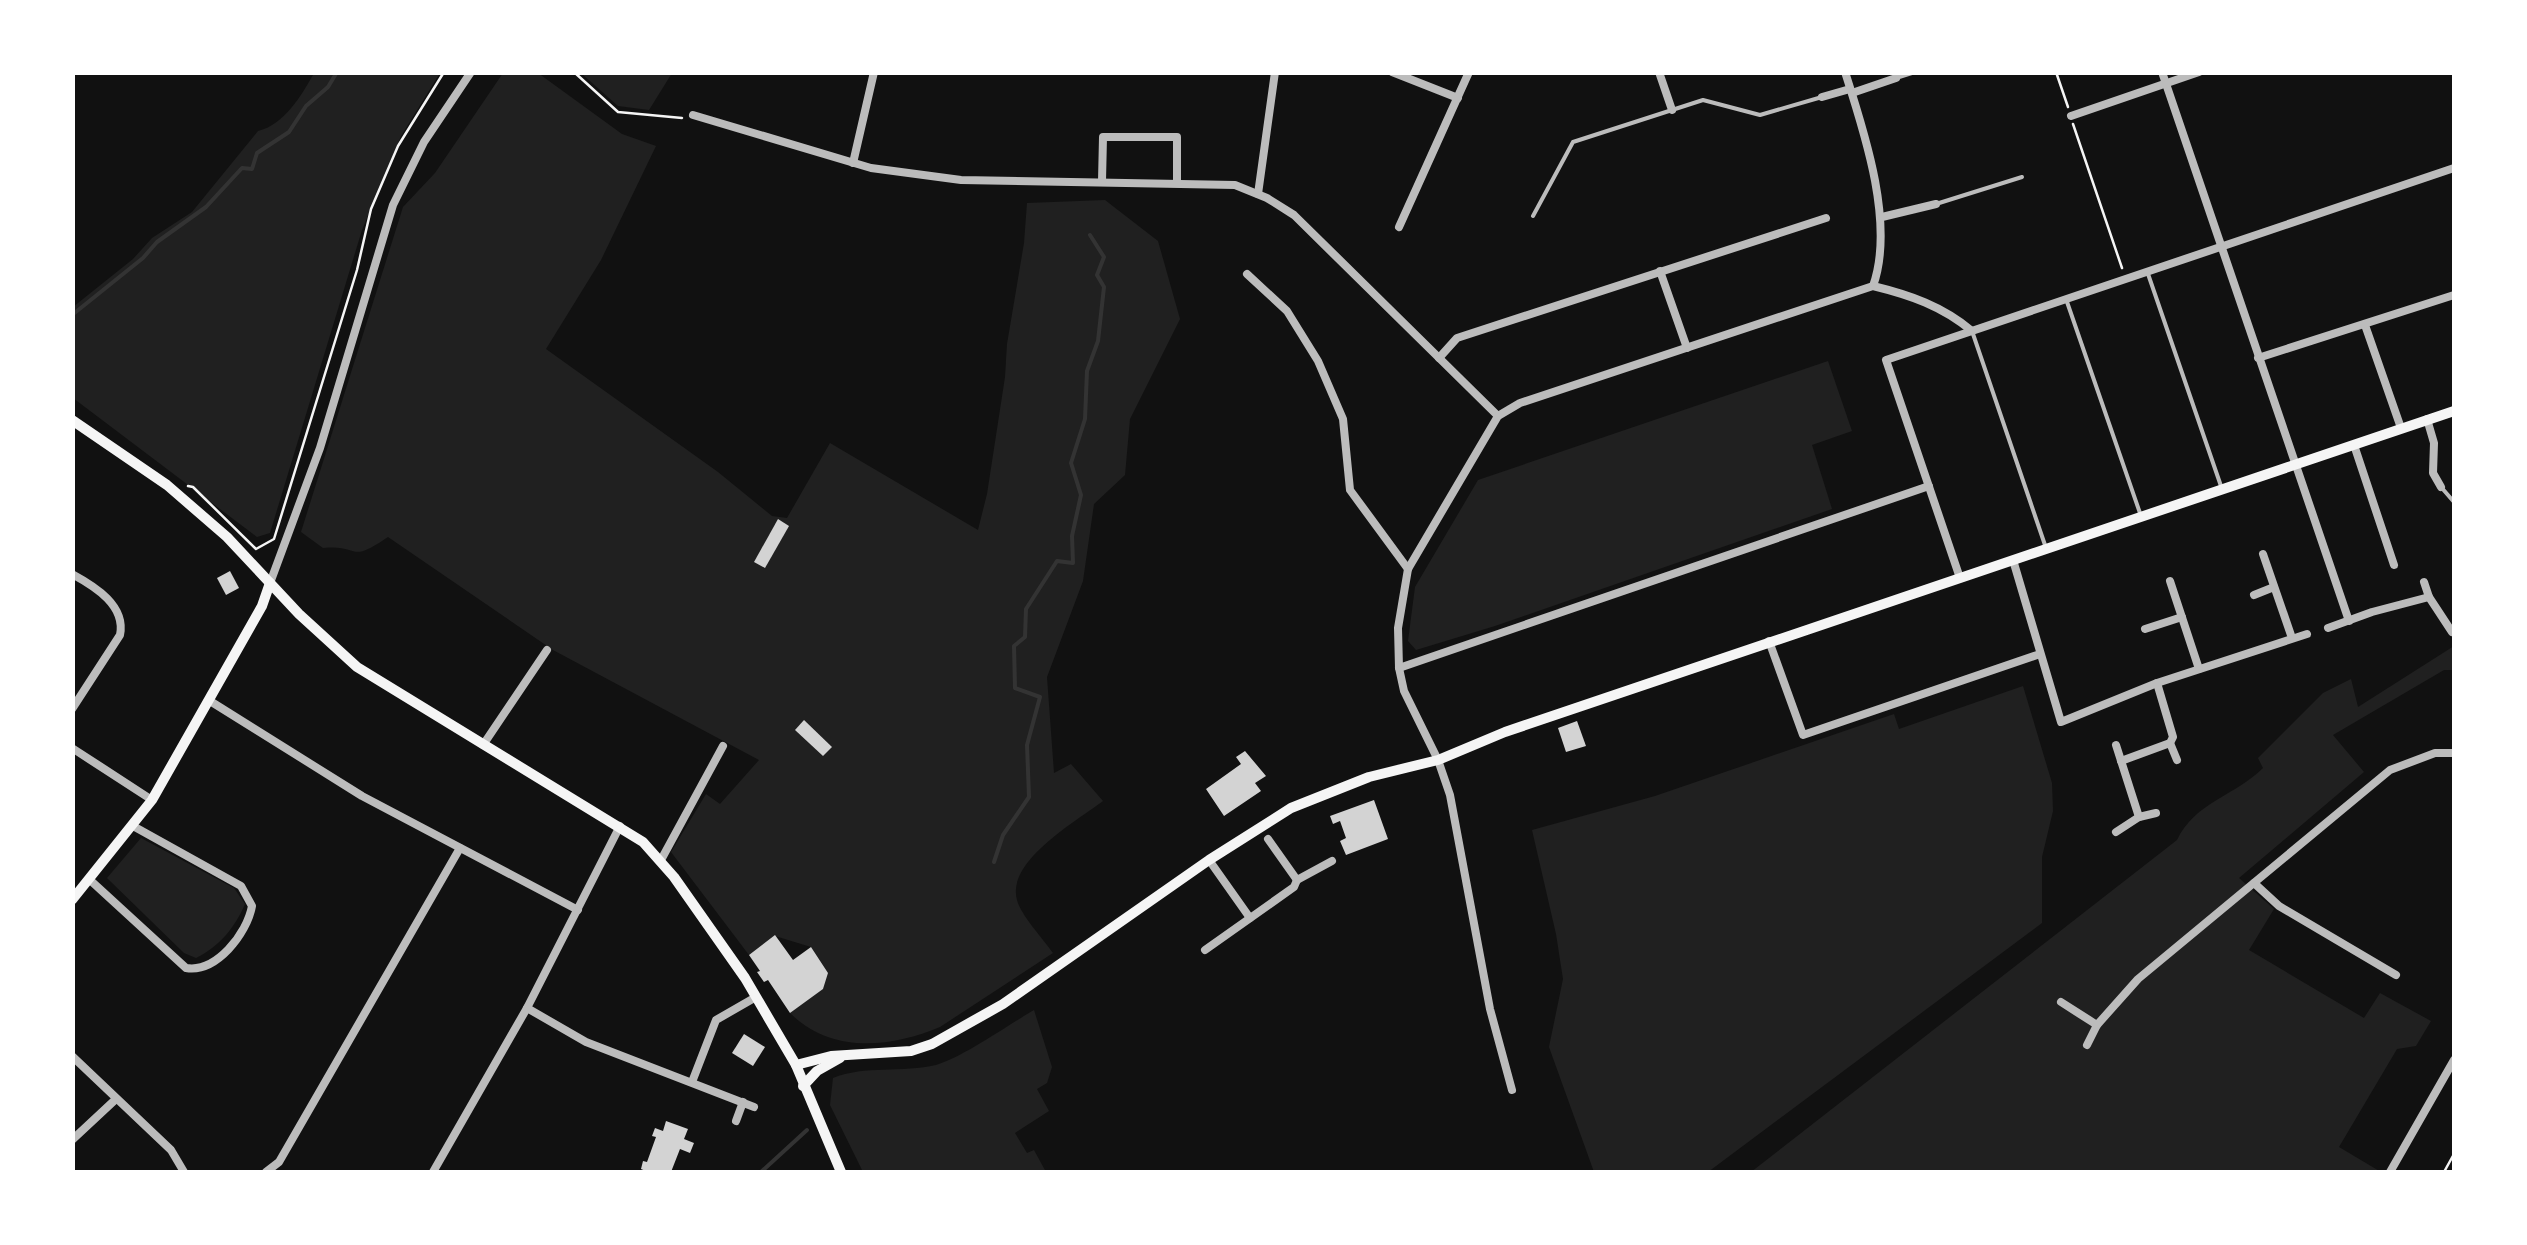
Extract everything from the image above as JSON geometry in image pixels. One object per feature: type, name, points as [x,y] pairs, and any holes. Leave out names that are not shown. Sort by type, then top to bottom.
[{"type":"main road","points":[[796,1065],[845,1055],[911,1050],[954,1033],[1003,1004],[1260,826],[1320,794],[1368,777],[1438,760],[1505,732],[1769,641],[2454,410]]},
{"type":"main road","points":[[72,420],[167,485],[228,538],[357,667],[620,826],[660,860],[756,996],[796,1065],[841,1172]]},
{"type":"main road","points":[[72,900],[152,800],[262,606],[270,583]]},
{"type":"main road","points":[[803,1086],[817,1071],[845,1055]]},
{"type":"street","points":[[270,583],[320,448],[393,205],[424,142],[471,72]]},
{"type":"street","points":[[854,163],[874,72]]},
{"type":"street","points":[[1258,194],[1275,72]]},
{"type":"street","points":[[1392,72],[1458,98]]},
{"type":"street","points":[[1399,227],[1470,72]]},
{"type":"street","points":[[1659,72],[1672,110]]},
{"type":"street","points":[[1845,72],[1882,217],[1880,266],[1873,286]]},
{"type":"street","points":[[2162,72],[2349,621]]},
{"type":"street","points":[[2071,116],[2199,72]]},
{"type":"street","points":[[1822,97],[1896,78]]},
{"type":"street","points":[[693,116],[871,168],[961,180],[1235,185],[1294,216],[1498,416]]},
{"type":"street","points":[[1102,180],[1102,137],[1178,137],[1177,182]]},
{"type":"street","points":[[1960,578],[1886,360],[2454,168]]},
{"type":"street","points":[[1882,217],[1936,204]]},
{"type":"street","points":[[1438,358],[1458,338],[1826,218]]},
{"type":"street","points":[[1660,271],[1687,348]]},
{"type":"street","points":[[1247,274],[1287,311],[1318,361],[1343,419],[1350,490],[1408,570]]},
{"type":"street","points":[[1512,1090],[1490,1009],[1450,795],[1438,760],[1404,691],[1398,628],[1408,570],[1498,416],[1520,403],[1873,286],[1907,294],[1950,312],[1972,330]]},
{"type":"street","points":[[2258,358],[2454,295]]},
{"type":"street","points":[[2365,324],[2401,428]]},
{"type":"street","points":[[2427,419],[2434,443],[2433,473],[2441,487]]},
{"type":"street","points":[[2354,444],[2394,565]]},
{"type":"street","points":[[1399,668],[1929,486]]},
{"type":"street","points":[[2262,554],[2292,638]]},
{"type":"street","points":[[2013,560],[2060,722],[2157,683],[2307,634]]},
{"type":"street","points":[[72,574],[116,607],[123,620],[120,634],[72,709]]},
{"type":"street","points":[[2170,581],[2199,669]]},
{"type":"street","points":[[2424,582],[2452,632]]},
{"type":"street","points":[[2254,594],[2274,587]]},
{"type":"street","points":[[2328,628],[2429,597]]},
{"type":"street","points":[[2145,630],[2182,617]]},
{"type":"street","points":[[1769,641],[1803,735],[2040,654]]},
{"type":"street","points":[[482,746],[548,650]]},
{"type":"street","points":[[2157,683],[2173,731],[2170,742],[2177,760]]},
{"type":"street","points":[[210,701],[362,796],[578,910]]},
{"type":"street","points":[[2122,761],[2170,742]]},
{"type":"street","points":[[2116,745],[2139,817]]},
{"type":"street","points":[[660,860],[676,838],[723,746]]},
{"type":"street","points":[[72,748],[152,800]]},
{"type":"street","points":[[2088,1046],[2097,1025],[2138,979],[2390,770],[2435,753],[2454,754]]},
{"type":"street","points":[[2116,832],[2139,817],[2156,813]]},
{"type":"street","points":[[90,880],[186,968],[198,970],[210,964],[244,930],[252,906],[241,886],[133,826]]},
{"type":"street","points":[[433,1172],[528,1008],[620,826]]},
{"type":"street","points":[[1268,839],[1297,880]]},
{"type":"street","points":[[266,1172],[279,1162],[460,848]]},
{"type":"street","points":[[1209,860],[1250,918]]},
{"type":"street","points":[[1205,950],[1297,880],[1332,861]]},
{"type":"street","points":[[2254,882],[2280,906],[2396,975]]},
{"type":"street","points":[[692,1082],[716,1020],[756,996]]},
{"type":"street","points":[[2061,1002],[2097,1025]]},
{"type":"street","points":[[528,1008],[586,1042],[754,1106]]},
{"type":"street","points":[[72,1056],[170,1150],[184,1172]]},
{"type":"street","points":[[2390,1172],[2454,1060]]},
{"type":"street","points":[[72,1140],[116,1098]]},
{"type":"street","points":[[736,1121],[742,1102]]},
{"type":"lane","points":[[1896,78],[1915,72]]},
{"type":"lane","points":[[1533,216],[1573,142],[1703,100],[1760,115],[1822,97]]},
{"type":"lane","points":[[1936,204],[2022,176]]},
{"type":"lane","points":[[2147,271],[2223,490]]},
{"type":"lane","points":[[2066,299],[2141,517]]},
{"type":"lane","points":[[1972,330],[2046,549]]},
{"type":"lane","points":[[2441,487],[2454,502]]},
{"type":"path","points":[[167,485],[194,487],[256,549],[274,538],[357,270],[371,209],[398,146],[444,72]]},
{"type":"path","points":[[574,72],[618,112],[675,119],[693,116]]},
{"type":"path","points":[[2056,72],[2126,278]]},
{"type":"path","points":[[2444,1172],[2454,1154]]},
{"type":"shaded area","points":[[314,73],[440,73],[401,136],[362,230],[270,533],[257,537],[73,398],[73,307],[133,259],[152,238],[192,212],[258,131],[291,108]]},
{"type":"shaded area","points":[[503,73],[538,73],[622,134],[656,146],[601,260],[546,349],[718,472],[772,516],[787,518],[830,443],[978,530],[1005,377],[1027,203],[1105,200],[1158,241],[1180,319],[1130,419],[1125,475],[1094,504],[1083,581],[1047,677],[1054,773],[1071,764],[1103,801],[1046,843],[1022,871],[1016,885],[1019,906],[1053,953],[940,1027],[901,1039],[862,1043],[842,1041],[806,1026],[790,1013],[823,989],[828,973],[811,947],[775,936],[749,955],[671,852],[706,794],[720,804],[759,760],[553,650],[388,537],[355,552],[323,548],[301,532],[403,207],[435,173]]},
{"type":"shaded area","points":[[581,73],[672,73],[649,110],[618,106]]},
{"type":"shaded area","points":[[1828,361],[1852,431],[1812,445],[1832,509],[1495,626],[1416,650],[1408,641],[1415,587],[1478,480]]},
{"type":"shaded area","points":[[2454,646],[2454,670],[2444,670],[2333,735],[2364,772],[2239,878],[2274,909],[2249,950],[2364,1018],[2380,993],[2431,1021],[2416,1046],[2397,1049],[2339,1147],[2381,1172],[1751,1172],[2177,840],[2205,808],[2252,778],[2263,768],[2258,758],[2323,693],[2351,679],[2358,707]]},
{"type":"shaded area","points":[[2023,686],[2052,783],[2053,811],[2042,857],[2042,923],[1708,1172],[1594,1172],[1549,1047],[1563,979],[1532,830],[1655,796],[1894,714],[1899,729]]},
{"type":"shaded area","points":[[141,838],[234,888],[245,904],[226,935],[196,958],[184,953],[107,878]]},
{"type":"shaded area","points":[[1034,1010],[1052,1067],[1047,1083],[1037,1089],[1049,1111],[1015,1133],[1027,1153],[1034,1150],[1046,1172],[863,1172],[830,1105],[833,1078],[936,1065]]},
{"type":"building","points":[[778,519],[789,526],[765,568],[754,562]]},
{"type":"building","points":[[230,571],[239,588],[226,595],[217,578]]},
{"type":"building","points":[[804,720],[832,747],[823,756],[795,730]]},
{"type":"building","points":[[1577,721],[1586,746],[1566,752],[1558,728]]},
{"type":"building","points":[[1245,751],[1266,776],[1255,783],[1261,791],[1224,816],[1206,789],[1241,764],[1236,757]]},
{"type":"building","points":[[1374,800],[1388,839],[1346,855],[1340,841],[1346,838],[1340,821],[1333,824],[1330,816]]},
{"type":"building","points":[[775,935],[793,960],[811,947],[828,973],[823,989],[790,1013],[768,980],[764,982],[749,955]]},
{"type":"building","points":[[744,1034],[765,1047],[753,1066],[732,1053]]},
{"type":"building","points":[[666,1121],[688,1129],[684,1139],[694,1143],[690,1153],[680,1149],[671,1172],[641,1169],[656,1137],[652,1136],[655,1128],[663,1131]]},
{"type":"waterway","points":[[72,315],[143,258],[157,242],[206,207],[242,168],[252,169],[257,153],[289,132],[337,72]]},
{"type":"waterway","points":[[994,862],[1003,835],[1029,797],[1027,745],[1040,697],[1015,688],[1014,646],[1025,637],[1026,609],[1057,561],[1073,563],[1072,536],[1081,495],[1071,463],[1085,419],[1087,371],[1098,341],[1104,287],[1097,275],[1104,257],[1090,235]]},
{"type":"waterway","points":[[761,1172],[807,1130]]}]
